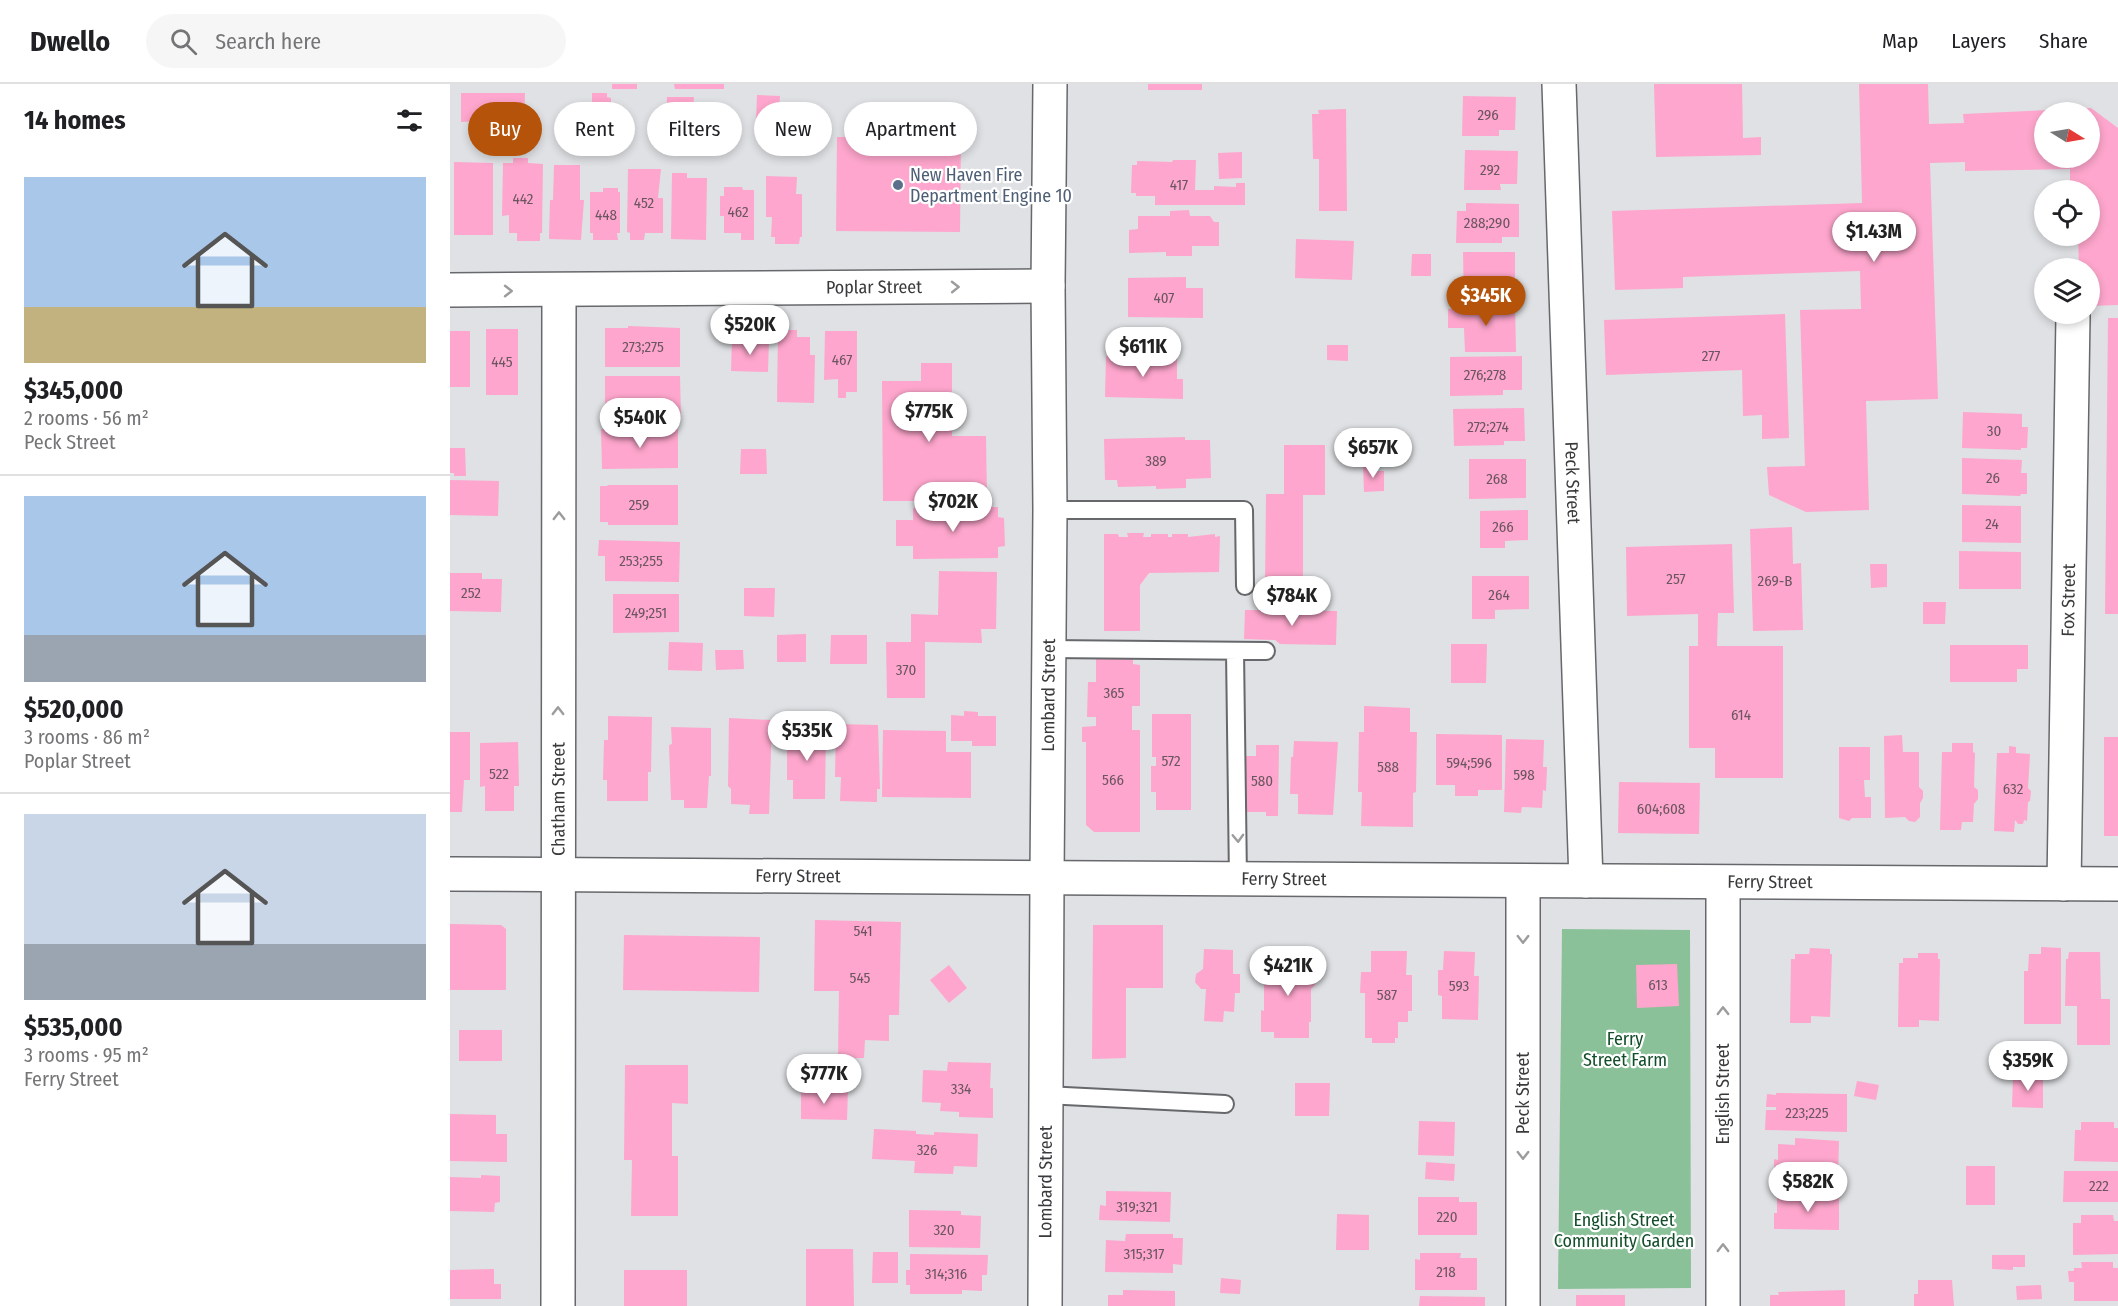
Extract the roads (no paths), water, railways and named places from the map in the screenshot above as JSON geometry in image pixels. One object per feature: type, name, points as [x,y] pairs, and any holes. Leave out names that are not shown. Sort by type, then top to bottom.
[{"type":"street","name":"Lombard Street","points":[[1045,1306],[1050,84]]},
{"type":"street","name":"Peck Street","points":[[1559,84],[1586,882]]},
{"type":"street","name":"Poplar Street","points":[[450,290],[1048,286]]},
{"type":"street","name":"Chatham Street","points":[[558,1306],[559,291]]},
{"type":"street","name":"Fox Street","points":[[2064,885],[2073,324]]},
{"type":"street","name":"Ferry Street","points":[[450,874],[2118,884]]},
{"type":"street","name":"Peck Street","points":[[1522,1306],[1523,881]]},
{"type":"street","name":"English Street","points":[[1723,883],[1723,1306]]},
{"type":"lane","points":[[1050,510],[1245,510],[1245,585]]},
{"type":"lane","points":[[1048,649],[1266,651]]},
{"type":"lane","points":[[1235,651],[1238,879]]},
{"type":"lane","points":[[1045,1095],[1225,1104]]},
{"type":"place","name":"New Haven Fire Department Engine 10","points":[[898,185]]},
{"type":"park label","name":"Ferry Street Farm","points":[[1625,1049]]},
{"type":"park label","name":"English Street Community Garden","points":[[1624,1230]]}]
